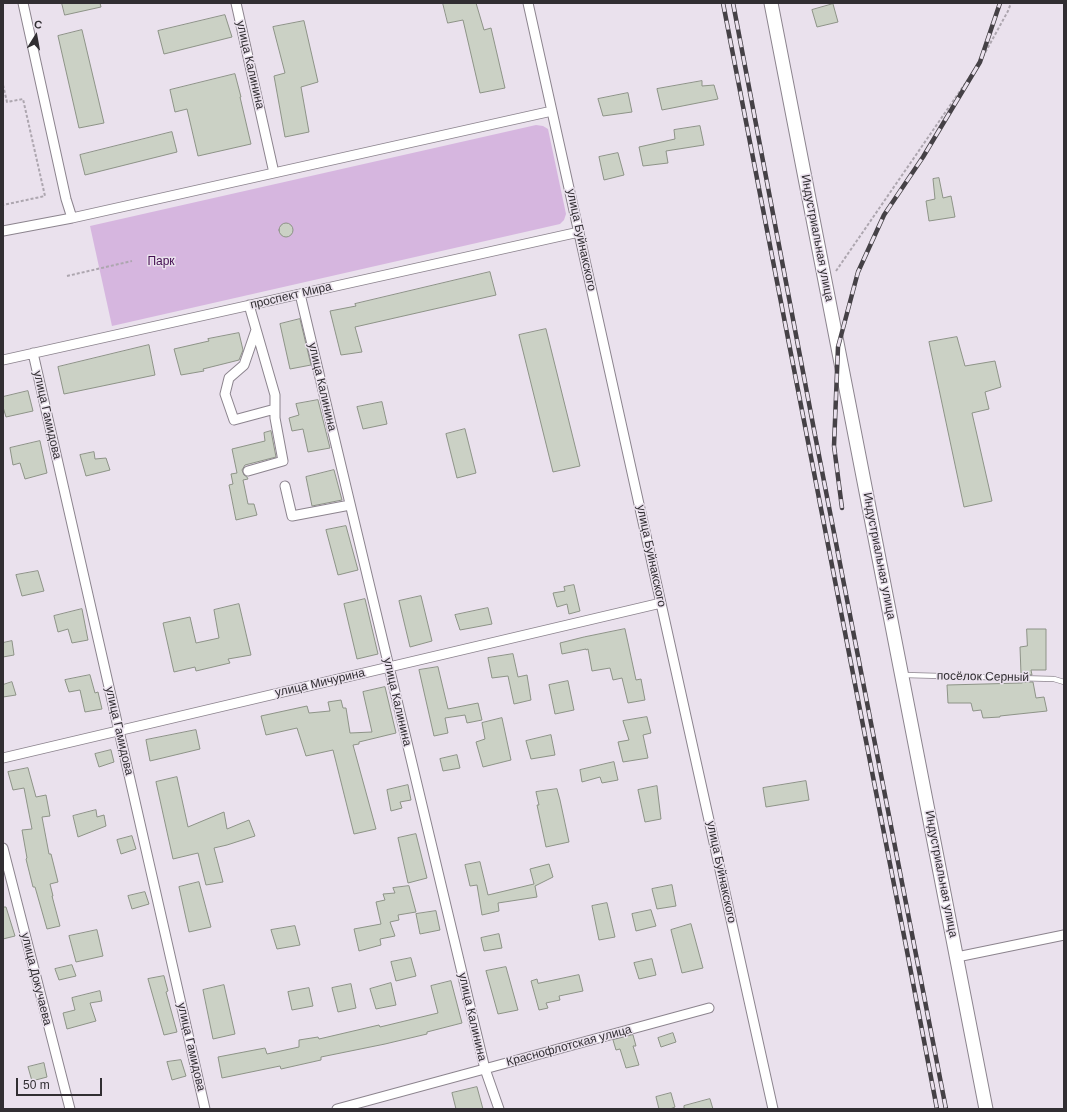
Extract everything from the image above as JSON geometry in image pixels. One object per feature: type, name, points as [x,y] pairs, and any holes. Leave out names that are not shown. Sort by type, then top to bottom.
[{"type":"street","points":[[23,3],[66,198],[72,218]]},
{"type":"street","name":"улица Калинина","points":[[236,3],[274,173]]},
{"type":"street","name":"улица Буйнакского","points":[[528,3],[661,603],[770,1108]]},
{"type":"street","name":"Индустриальная улица","points":[[771,3],[986,1109]]},
{"type":"street","points":[[3,232],[552,111]]},
{"type":"street","name":"проспект Мира","points":[[3,360],[579,232]]},
{"type":"street","name":"улица Калинина","points":[[300,294],[485,1069],[500,1109]]},
{"type":"street","points":[[248,471],[283,461],[275,418],[276,395],[249,305]]},
{"type":"street","points":[[256,330],[244,365],[230,378],[225,394],[234,420],[275,409]]},
{"type":"street","name":"улица Гамидова","points":[[33,353],[205,1109]]},
{"type":"street","points":[[285,486],[292,516],[350,505]]},
{"type":"street","name":"улица Мичурина","points":[[3,758],[661,603]]},
{"type":"street","name":"улица Докучаева","points":[[3,848],[70,1109]]},
{"type":"street","points":[[957,957],[1064,935]]},
{"type":"street","name":"Краснофлотская улица","points":[[336,1109],[709,1008]]},
{"type":"lane","name":"посёлок Серный","points":[[902,675],[1054,678],[1064,682]]},
{"type":"path","points":[[826,285],[980,62],[1011,3]]},
{"type":"path","points":[[3,85],[7,102],[23,99],[45,196],[3,205]]},
{"type":"path","points":[[67,276],[132,261]]},
{"type":"green space","name":"Парк","points":[[536,125],[543,126],[548,129],[566,214],[564,220],[560,224],[112,326],[90,226]]},
{"type":"building","points":[[62,3],[100,3],[101,7],[65,15]]},
{"type":"building","points":[[443,3],[476,3],[484,30],[491,28],[505,88],[480,93],[463,20],[448,23]]},
{"type":"building","points":[[833,4],[838,22],[817,27],[812,10]]},
{"type":"building","points":[[225,15],[232,37],[164,54],[158,31]]},
{"type":"building","points":[[304,21],[318,82],[301,87],[309,132],[285,137],[274,76],[285,73],[273,27]]},
{"type":"building","points":[[82,30],[104,123],[79,128],[58,36]]},
{"type":"building","points":[[235,74],[251,144],[198,156],[187,109],[175,112],[170,90]]},
{"type":"building","points":[[702,81],[702,86],[714,85],[718,99],[662,110],[657,89]]},
{"type":"building","points":[[628,93],[632,112],[603,116],[598,99]]},
{"type":"building","points":[[700,126],[704,145],[666,151],[668,163],[643,166],[639,147],[675,139],[674,130]]},
{"type":"building","points":[[172,132],[177,152],[85,175],[80,155]]},
{"type":"building","points":[[618,153],[624,175],[604,180],[599,157]]},
{"type":"building","points":[[939,178],[943,198],[951,196],[955,217],[929,221],[926,201],[935,199],[933,179]]},
{"type":"building","points":[[283,223],[289,223],[293,227],[293,233],[289,237],[283,237],[279,233],[279,227]]},
{"type":"building","points":[[490,272],[496,295],[355,327],[362,352],[341,355],[330,311],[356,306],[355,304]]},
{"type":"building","points":[[300,319],[311,365],[290,369],[280,324]]},
{"type":"building","points":[[546,329],[580,466],[553,472],[519,335]]},
{"type":"building","points":[[239,333],[243,350],[239,360],[203,369],[204,371],[181,375],[174,349],[209,341],[208,339]]},
{"type":"building","points":[[957,337],[965,366],[995,361],[1001,387],[985,392],[989,409],[972,413],[992,501],[964,507],[929,342]]},
{"type":"building","points":[[149,345],[155,375],[64,394],[58,367]]},
{"type":"building","points":[[28,391],[33,411],[6,417],[3,407],[3,397]]},
{"type":"building","points":[[318,400],[330,448],[308,452],[303,429],[292,431],[289,418],[299,415],[296,404]]},
{"type":"building","points":[[382,402],[387,424],[363,429],[357,407]]},
{"type":"building","points":[[465,429],[476,473],[457,478],[446,434]]},
{"type":"building","points":[[271,431],[276,457],[245,465],[242,470],[248,479],[243,480],[248,504],[254,504],[257,515],[236,520],[229,485],[233,484],[231,474],[237,473],[232,449],[265,441],[264,433]]},
{"type":"building","points":[[40,441],[47,473],[25,479],[20,463],[13,465],[10,448]]},
{"type":"building","points":[[94,452],[95,459],[106,458],[110,470],[86,476],[80,455]]},
{"type":"building","points":[[334,470],[342,500],[312,506],[306,477]]},
{"type":"building","points":[[346,526],[358,570],[338,575],[326,530]]},
{"type":"building","points":[[38,571],[44,591],[22,596],[16,575]]},
{"type":"building","points":[[574,585],[580,611],[569,614],[567,604],[557,607],[553,593],[565,591],[564,587]]},
{"type":"building","points":[[421,596],[432,641],[410,647],[399,601]]},
{"type":"building","points":[[365,599],[378,654],[357,659],[344,604]]},
{"type":"building","points":[[239,604],[251,655],[228,659],[230,663],[196,671],[195,667],[174,672],[163,623],[190,617],[196,643],[219,638],[214,610]]},
{"type":"building","points":[[488,608],[492,624],[460,630],[455,615]]},
{"type":"building","points":[[82,609],[88,640],[72,643],[68,629],[58,632],[54,616]]},
{"type":"building","points":[[625,629],[636,680],[641,679],[645,700],[628,703],[622,678],[613,680],[610,668],[592,671],[588,649],[562,654],[560,643]]},
{"type":"building","points":[[1027,629],[1046,629],[1046,670],[1031,670],[1032,675],[1021,674],[1020,647],[1027,646]]},
{"type":"building","points":[[12,641],[14,655],[3,657],[3,643]]},
{"type":"building","points":[[513,654],[518,677],[527,675],[531,700],[514,704],[508,676],[492,678],[488,658]]},
{"type":"building","points":[[438,667],[448,709],[478,703],[482,720],[467,723],[465,715],[445,718],[448,733],[434,736],[419,670]]},
{"type":"building","points":[[90,675],[95,693],[98,692],[102,709],[85,712],[80,690],[69,692],[65,680]]},
{"type":"building","points":[[568,681],[574,710],[555,714],[549,685]]},
{"type":"building","points":[[12,682],[16,695],[3,697],[3,685]]},
{"type":"building","points":[[1033,682],[1036,698],[1044,697],[1047,711],[983,718],[981,710],[973,711],[971,703],[948,703],[947,685]]},
{"type":"building","points":[[385,687],[396,733],[359,742],[359,744],[353,745],[376,829],[354,834],[333,750],[306,756],[297,728],[266,735],[261,716],[307,706],[309,713],[330,711],[328,702],[341,700],[343,708],[346,708],[350,733],[372,732],[363,692]]},
{"type":"building","points":[[647,717],[651,733],[643,735],[648,758],[623,762],[618,742],[629,740],[623,721]]},
{"type":"building","points":[[502,718],[511,760],[483,767],[476,742],[485,739],[482,723]]},
{"type":"building","points":[[196,730],[200,749],[150,761],[146,740]]},
{"type":"building","points":[[551,735],[555,755],[531,759],[526,741]]},
{"type":"building","points":[[111,750],[114,762],[99,767],[95,754]]},
{"type":"building","points":[[457,755],[460,768],[443,771],[440,759]]},
{"type":"building","points":[[614,762],[618,780],[602,783],[600,777],[582,782],[580,770]]},
{"type":"building","points":[[28,768],[36,797],[46,795],[50,816],[42,817],[49,854],[51,854],[58,882],[50,884],[60,926],[47,929],[35,887],[33,887],[26,859],[22,830],[32,829],[24,788],[13,790],[8,772]]},
{"type":"building","points":[[177,777],[188,827],[224,812],[227,829],[249,820],[255,836],[214,848],[223,882],[206,885],[198,853],[173,859],[156,782]]},
{"type":"building","points":[[806,781],[809,800],[766,807],[763,788]]},
{"type":"building","points":[[408,785],[411,800],[400,802],[402,808],[391,811],[387,790]]},
{"type":"building","points":[[657,786],[661,819],[645,822],[638,790]]},
{"type":"building","points":[[557,789],[569,842],[546,847],[537,805],[539,805],[536,792]]},
{"type":"building","points":[[96,810],[97,817],[104,815],[106,826],[78,837],[73,816]]},
{"type":"building","points":[[416,834],[427,878],[408,883],[398,838]]},
{"type":"building","points":[[132,836],[136,849],[121,854],[117,840]]},
{"type":"building","points":[[480,862],[488,895],[534,884],[530,869],[549,864],[553,877],[535,886],[537,897],[498,903],[499,911],[482,915],[477,885],[470,886],[465,865]]},
{"type":"building","points":[[199,882],[211,927],[189,932],[179,887]]},
{"type":"building","points":[[672,885],[676,906],[657,909],[652,889]]},
{"type":"building","points":[[409,886],[416,912],[398,915],[399,920],[390,922],[395,936],[380,939],[381,945],[359,951],[354,929],[381,924],[376,902],[385,900],[383,894],[395,893],[393,888]]},
{"type":"building","points":[[145,892],[149,904],[132,909],[128,896]]},
{"type":"building","points":[[607,903],[615,937],[599,940],[592,906]]},
{"type":"building","points":[[3,907],[6,907],[15,936],[3,939]]},
{"type":"building","points":[[651,910],[656,926],[636,931],[632,914]]},
{"type":"building","points":[[436,911],[440,930],[420,934],[416,914]]},
{"type":"building","points":[[691,924],[703,968],[682,973],[671,930]]},
{"type":"building","points":[[295,926],[300,945],[277,949],[271,930]]},
{"type":"building","points":[[97,930],[103,956],[76,962],[69,936]]},
{"type":"building","points":[[499,934],[502,948],[484,951],[481,938]]},
{"type":"building","points":[[411,958],[416,976],[396,981],[391,962]]},
{"type":"building","points":[[652,959],[656,975],[639,979],[634,963]]},
{"type":"building","points":[[72,965],[76,976],[59,980],[55,969]]},
{"type":"building","points":[[506,967],[518,1010],[498,1014],[486,971]]},
{"type":"building","points":[[579,975],[583,991],[559,996],[560,1000],[546,1003],[548,1008],[539,1010],[531,981],[537,979],[538,983]]},
{"type":"building","points":[[164,976],[168,991],[166,992],[177,1032],[164,1035],[148,979]]},
{"type":"building","points":[[451,981],[462,1023],[427,1032],[427,1034],[321,1057],[321,1060],[281,1069],[280,1066],[222,1078],[218,1057],[265,1048],[267,1054],[299,1047],[299,1040],[318,1037],[319,1039],[379,1025],[380,1027],[438,1013],[431,986]]},
{"type":"building","points":[[391,983],[396,1005],[376,1009],[370,989]]},
{"type":"building","points":[[351,984],[356,1008],[338,1012],[332,988]]},
{"type":"building","points":[[224,985],[235,1034],[213,1039],[203,990]]},
{"type":"building","points":[[309,988],[313,1006],[292,1010],[288,992]]},
{"type":"building","points":[[100,991],[102,1001],[90,1003],[96,1021],[67,1029],[63,1013],[75,1010],[72,998]]},
{"type":"building","points":[[673,1033],[676,1042],[661,1047],[658,1038]]},
{"type":"building","points":[[633,1035],[636,1046],[633,1046],[639,1065],[626,1068],[620,1049],[616,1050],[613,1040]]},
{"type":"building","points":[[181,1060],[186,1076],[172,1080],[167,1062]]},
{"type":"building","points":[[44,1063],[47,1077],[32,1081],[28,1067]]},
{"type":"building","points":[[477,1087],[483,1109],[456,1109],[452,1093]]},
{"type":"building","points":[[671,1093],[675,1107],[670,1109],[659,1109],[656,1097]]},
{"type":"building","points":[[710,1099],[713,1109],[684,1109],[684,1106]]},
{"type":"railway","points":[[723,3],[937,1109]]},
{"type":"railway","points":[[733,3],[946,1109]]},
{"type":"railway","points":[[842,508],[834,446],[838,347],[858,272],[884,215],[923,157],[980,62],[1000,3]]}]
